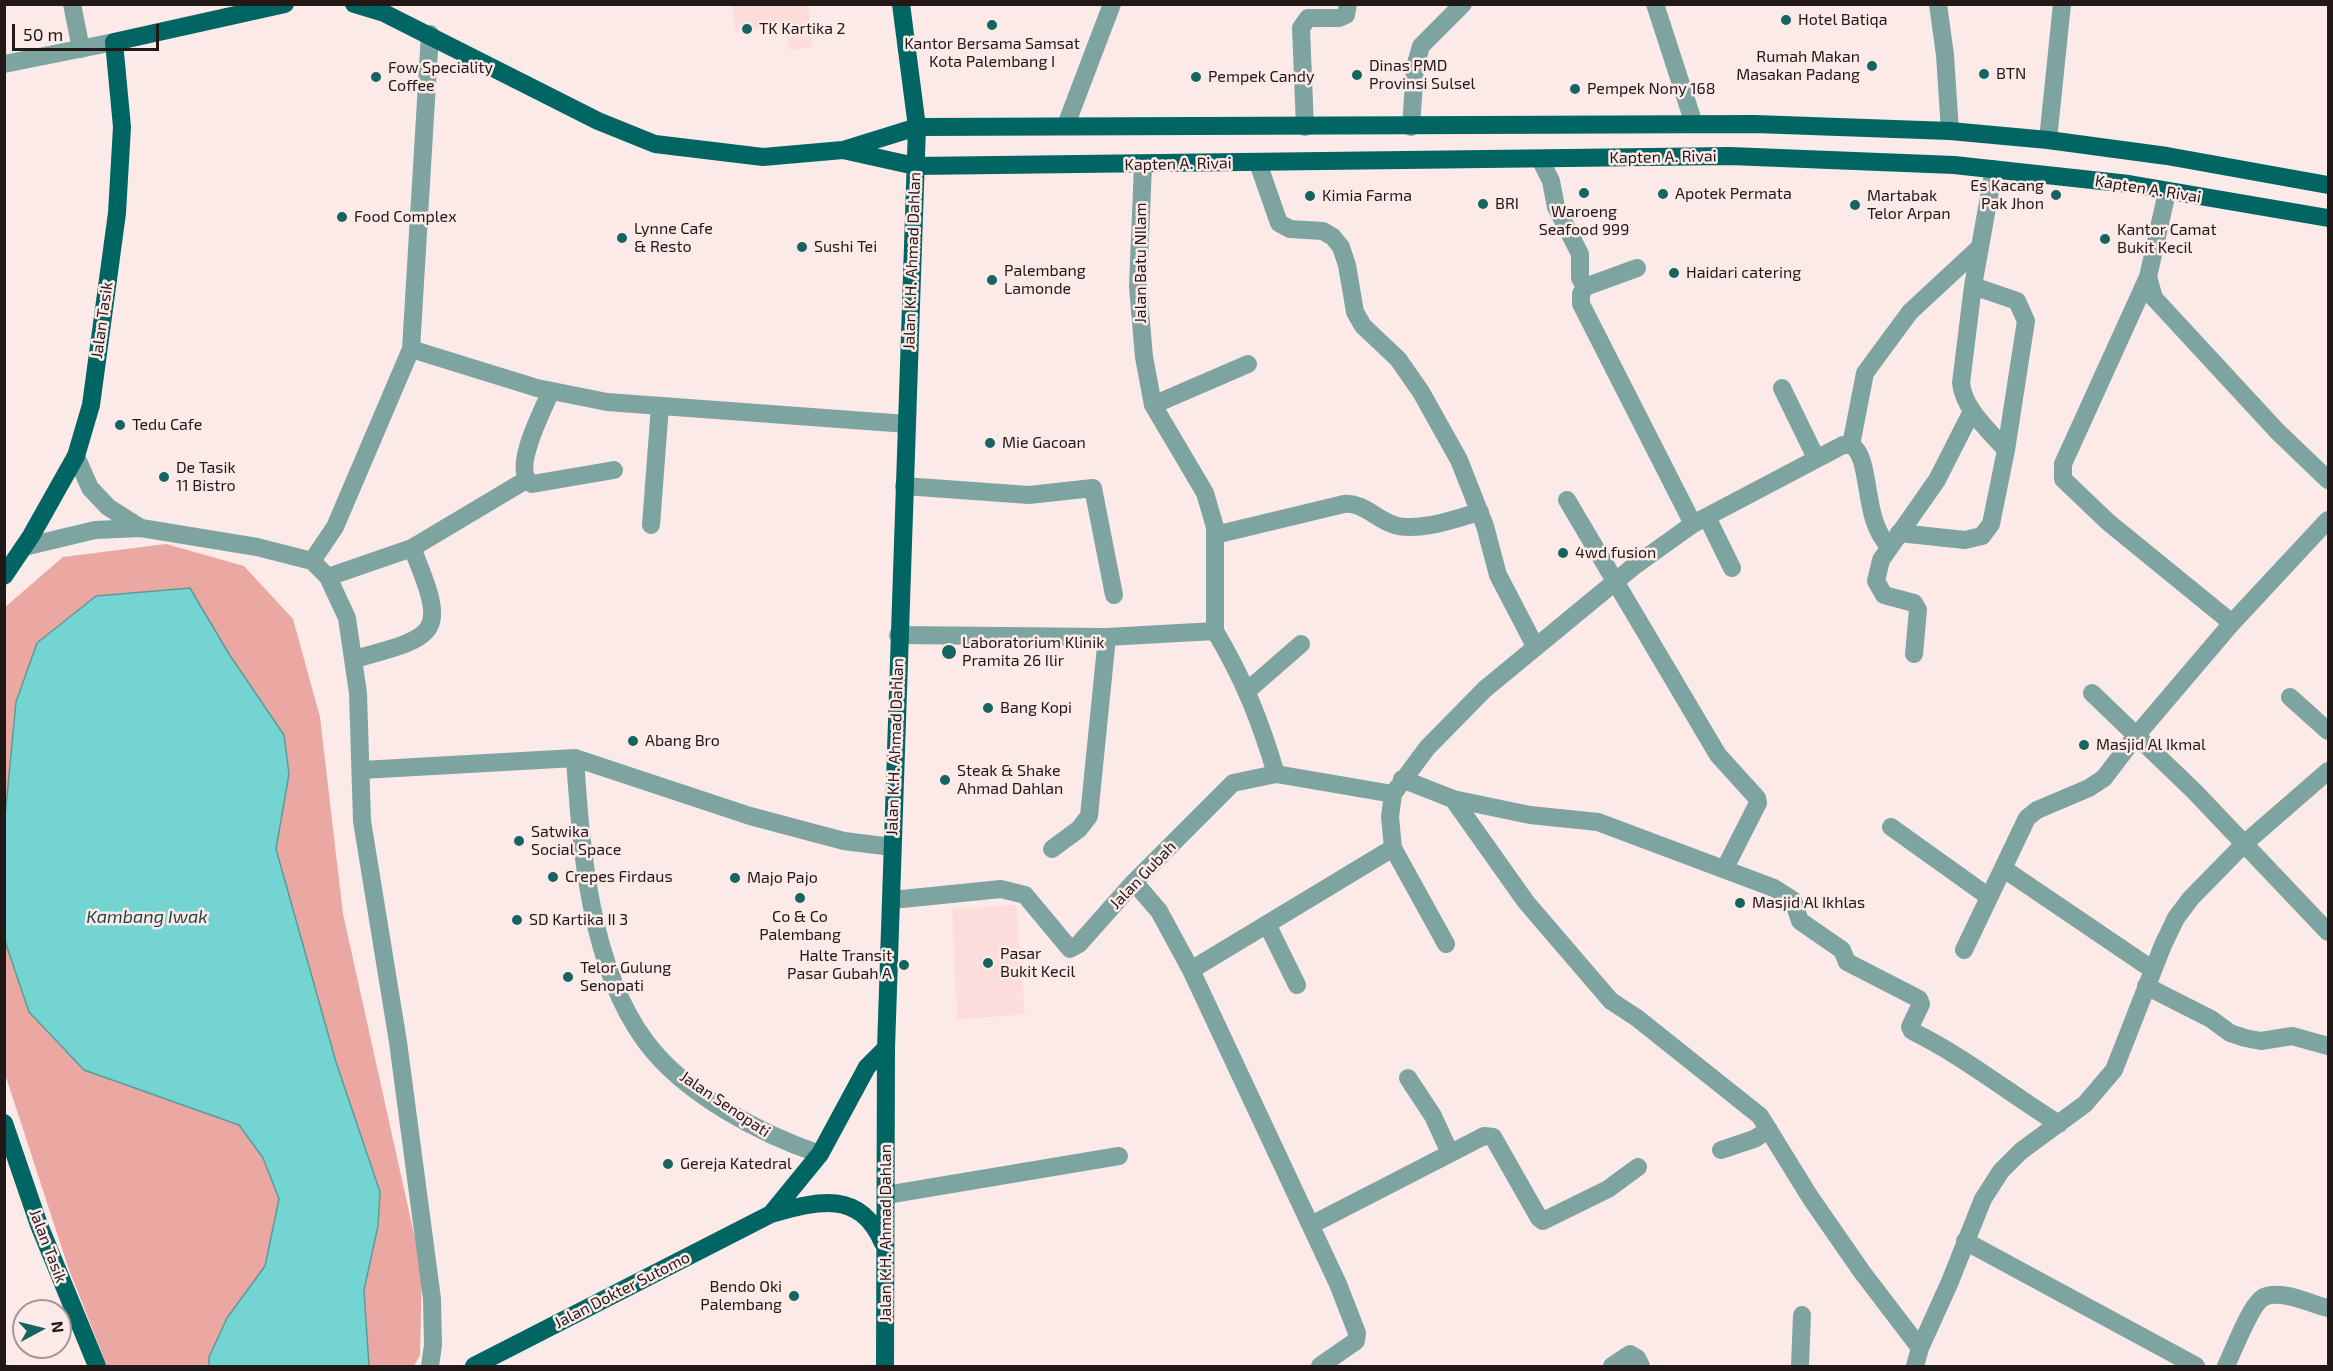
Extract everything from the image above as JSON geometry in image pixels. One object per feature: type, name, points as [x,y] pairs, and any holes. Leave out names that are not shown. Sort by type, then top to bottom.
[{"type":"main road","points":[[114,42],[285,4]]},
{"type":"main road","points":[[354,4],[384,13],[598,121],[655,144],[763,157],[843,150]]},
{"type":"main road","name":"Jalan K.H. Ahmad Dahlan","points":[[885,1366],[886,1048],[898,635],[914,266],[917,127],[901,4]]},
{"type":"main road","name":"Jalan Tasik","points":[[6,570],[24,547],[76,456],[91,405],[117,213],[122,127],[114,42]]},
{"type":"main road","name":"Kapten A. Rivai","points":[[843,150],[917,127],[1001,125],[1411,127],[1694,124],[1950,131],[2048,140],[2167,156],[2328,185]]},
{"type":"main road","name":"Kapten A. Rivai","points":[[843,150],[915,166],[1730,156],[1954,165],[2129,184],[2328,218]]},
{"type":"main road","points":[[771,1214],[820,1155],[867,1067],[886,1048]]},
{"type":"main road","name":"Jalan Tasik","points":[[4,1123],[39,1225],[97,1366]]},
{"type":"main road","points":[[771,1214],[813,1203],[852,1206],[875,1224],[885,1247]]},
{"type":"main road","name":"Jalan Dokter Sutomo","points":[[474,1366],[771,1214]]},
{"type":"street","points":[[72,4],[81,49]]},
{"type":"street","points":[[1066,125],[1112,4]]},
{"type":"street","points":[[1305,127],[1301,28],[1308,18],[1339,18],[1346,15],[1348,4]]},
{"type":"street","points":[[1411,127],[1414,76],[1421,46],[1463,4]]},
{"type":"street","points":[[1655,4],[1694,124]]},
{"type":"street","points":[[1938,4],[1945,55],[1950,131]]},
{"type":"street","points":[[2048,140],[2062,4]]},
{"type":"street","points":[[312,561],[335,527],[411,349],[429,34]]},
{"type":"street","points":[[4,64],[114,42]]},
{"type":"street","points":[[1540,159],[1551,181],[1556,207],[1580,254],[1580,278],[1585,287]]},
{"type":"street","points":[[1258,163],[1279,223],[1290,229],[1323,231],[1333,237],[1341,247],[1347,265],[1355,312],[1363,326],[1398,359],[1422,392],[1459,460],[1480,512],[1498,575],[1535,646]]},
{"type":"street","name":"Jalan Batu NIlam","points":[[1143,165],[1139,314],[1153,405],[1205,493],[1215,535],[1215,631]]},
{"type":"street","points":[[1994,169],[1973,286],[1961,383],[1962,395],[1972,411],[2006,450]]},
{"type":"street","points":[[2167,192],[2148,277],[2063,464],[2063,479],[2108,522],[2232,623]]},
{"type":"street","points":[[1851,445],[1865,373],[1910,312],[1980,247]]},
{"type":"street","points":[[1637,268],[1585,287],[1581,294],[1581,304],[1700,521],[1732,568]]},
{"type":"street","points":[[2148,277],[2150,289],[2160,305],[2277,431],[2328,480]]},
{"type":"street","points":[[1851,445],[1861,455],[1876,530],[1894,539],[1965,540],[1982,536],[1991,524],[2006,450],[2026,321],[2025,314],[2017,301],[1973,286]]},
{"type":"street","points":[[411,349],[551,391],[607,402],[907,424]]},
{"type":"street","points":[[1153,405],[1248,364]]},
{"type":"street","points":[[1782,388],[1816,458]]},
{"type":"street","points":[[551,391],[525,452],[523,475],[526,480],[532,484],[614,470]]},
{"type":"street","points":[[651,525],[660,406]]},
{"type":"street","points":[[1914,654],[1918,610],[1914,603],[1884,595],[1876,581],[1881,560],[1937,480],[1972,411]]},
{"type":"street","points":[[1446,944],[1393,848],[1390,817],[1397,787],[1427,748],[1485,689],[1535,646],[1700,521],[1816,458],[1843,446],[1851,445]]},
{"type":"street","points":[[76,456],[90,488],[108,507],[141,528]]},
{"type":"street","points":[[328,577],[412,548],[526,480]]},
{"type":"street","points":[[904,486],[1029,495],[1094,488],[1114,595]]},
{"type":"street","points":[[1567,500],[1614,584],[1718,755],[1757,798],[1758,803],[1725,868]]},
{"type":"street","points":[[1215,535],[1344,504],[1357,504],[1398,526],[1419,526],[1480,512]]},
{"type":"street","points":[[1964,950],[2004,869],[2019,830],[2028,818],[2037,810],[2100,782],[2232,623],[2328,520]]},
{"type":"street","points":[[24,547],[94,530],[141,528],[257,547],[312,561],[328,577],[347,618],[355,660],[362,770],[362,821],[398,1042],[432,1299],[433,1345],[430,1366]]},
{"type":"street","points":[[355,660],[416,641],[428,632],[434,615],[425,578],[412,548]]},
{"type":"street","points":[[898,635],[1107,637],[1215,631],[1260,717],[1276,774]]},
{"type":"street","points":[[1052,849],[1079,829],[1089,816],[1107,637]]},
{"type":"street","points":[[1248,691],[1301,644]]},
{"type":"street","points":[[2092,693],[2244,844],[2328,932]]},
{"type":"street","points":[[2290,697],[2328,731]]},
{"type":"street","points":[[362,770],[575,758],[750,816],[844,841],[892,847]]},
{"type":"street","name":"Jalan Senopati","points":[[575,758],[578,814],[593,908],[612,975],[633,1021],[663,1061],[696,1089],[773,1137],[820,1155]]},
{"type":"street","points":[[1916,1366],[1920,1348],[1983,1199],[2001,1171],[2021,1151],[2059,1124],[2101,1088],[2114,1070],[2176,918],[2191,898],[2244,844],[2328,773]]},
{"type":"street","name":"Jalan Gubah","points":[[892,900],[1002,890],[1025,895],[1070,949],[1079,944],[1134,882],[1233,783],[1276,774],[1397,787],[1530,815],[1598,822],[1762,882],[1791,898],[1800,921],[1842,950],[1847,962],[1919,999],[1921,1004],[1910,1027],[1912,1031],[1984,1071],[2027,1104],[2059,1124]]},
{"type":"street","points":[[1453,799],[1526,902],[1588,977],[1611,1001],[1637,1018],[1754,1110],[1862,1272],[1920,1348]]},
{"type":"street","points":[[1891,827],[1989,897]]},
{"type":"street","points":[[1191,970],[1393,848]]},
{"type":"street","points":[[2004,869],[2150,978],[2230,1033],[2261,1041],[2292,1036],[2328,1046]]},
{"type":"street","points":[[1134,882],[1159,910],[1191,970],[1338,1284],[1357,1333],[1353,1345],[1320,1366]]},
{"type":"street","points":[[1267,924],[1297,985]]},
{"type":"street","points":[[1408,1078],[1433,1116],[1450,1153]]},
{"type":"street","points":[[1720,1150],[1754,1139],[1769,1130]]},
{"type":"street","points":[[1311,1225],[1484,1136],[1493,1137],[1539,1218],[1543,1221],[1608,1189],[1638,1167]]},
{"type":"street","points":[[886,1195],[1119,1156]]},
{"type":"street","points":[[1965,1241],[2196,1366]]},
{"type":"street","points":[[2226,1366],[2256,1304],[2265,1297],[2282,1296],[2328,1308]]},
{"type":"street","points":[[1800,1366],[1802,1315]]},
{"type":"street","points":[[1612,1366],[1630,1354],[1637,1358],[1641,1366]]},
{"type":"shaded area","name":"TK Kartika 2","points":[[732,5],[808,5],[813,47],[789,50],[785,26],[735,32]]},
{"type":"shaded area","points":[[166,544],[244,566],[293,619],[320,717],[343,914],[422,1270],[420,1355],[414,1366],[107,1366],[68,1267],[5,1074],[4,608],[63,557]]},
{"type":"shaded area","name":"Pasar Bukit Kecil","points":[[1016,905],[1025,1014],[957,1020],[952,909]]},
{"type":"water","name":"Kambang Iwak","points":[[190,588],[229,654],[284,735],[289,774],[276,849],[336,1062],[380,1192],[378,1226],[364,1290],[369,1366],[209,1366],[209,1357],[227,1318],[265,1266],[279,1199],[263,1158],[239,1125],[84,1070],[29,1012],[4,935],[5,817],[16,702],[37,643],[96,596]]},
{"type":"place","name":"Hotel Batiqa","points":[[1786,20]]},
{"type":"place","name":"Kantor Bersama Samsat Kota Palembang I","points":[[992,25]]},
{"type":"place","name":"TK Kartika 2","points":[[747,29]]},
{"type":"place","name":"Rumah Makan Masakan Padang","points":[[1872,66]]},
{"type":"place","name":"BTN","points":[[1984,74]]},
{"type":"place","name":"Dinas PMD Provinsi Sulsel","points":[[1357,75]]},
{"type":"place","name":"Fow Speciality Coffee","points":[[376,77]]},
{"type":"place","name":"Pempek Candy","points":[[1196,77]]},
{"type":"place","name":"Pempek Nony 168","points":[[1575,89]]},
{"type":"place","name":"Waroeng Seafood 999","points":[[1584,193]]},
{"type":"place","name":"Apotek Permata","points":[[1663,194]]},
{"type":"place","name":"Es Kacang Pak Jhon","points":[[2056,195]]},
{"type":"place","name":"Kimia Farma","points":[[1310,196]]},
{"type":"place","name":"BRI","points":[[1483,204]]},
{"type":"place","name":"Martabak Telor Arpan","points":[[1855,205]]},
{"type":"place","name":"Food Complex","points":[[342,217]]},
{"type":"place","name":"Lynne Cafe & Resto","points":[[622,238]]},
{"type":"place","name":"Kantor Camat Bukit Kecil","points":[[2105,239]]},
{"type":"place","name":"Sushi Tei","points":[[802,247]]},
{"type":"place","name":"Haidari catering","points":[[1674,273]]},
{"type":"place","name":"Palembang Lamonde","points":[[992,280]]},
{"type":"place","name":"Tedu Cafe","points":[[120,425]]},
{"type":"place","name":"Mie Gacoan","points":[[990,443]]},
{"type":"place","name":"De Tasik 11 Bistro","points":[[164,477]]},
{"type":"place","name":"4wd fusion","points":[[1563,553]]},
{"type":"place","name":"Laboratorium Klinik Pramita 26 Ilir","points":[[949,652]]},
{"type":"place","name":"Bang Kopi","points":[[988,708]]},
{"type":"place","name":"Abang Bro","points":[[633,741]]},
{"type":"place","name":"Masjid Al Ikmal","points":[[2084,745]]},
{"type":"place","name":"Steak & Shake Ahmad Dahlan","points":[[945,780]]},
{"type":"place","name":"Satwika Social Space","points":[[519,841]]},
{"type":"place","name":"Crepes Firdaus","points":[[553,877]]},
{"type":"place","name":"Majo Pajo","points":[[735,878]]},
{"type":"place","name":"Co & Co Palembang","points":[[800,898]]},
{"type":"place","name":"Masjid Al Ikhlas","points":[[1740,903]]},
{"type":"place","name":"SD Kartika II 3","points":[[517,920]]},
{"type":"place","name":"Pasar Bukit Kecil","points":[[988,963]]},
{"type":"place","name":"Halte Transit Pasar Gubah A","points":[[904,965]]},
{"type":"place","name":"Telor Gulung Senopati","points":[[568,977]]},
{"type":"place","name":"Gereja Katedral","points":[[668,1164]]},
{"type":"place","name":"Bendo Oki Palembang","points":[[794,1296]]}]
